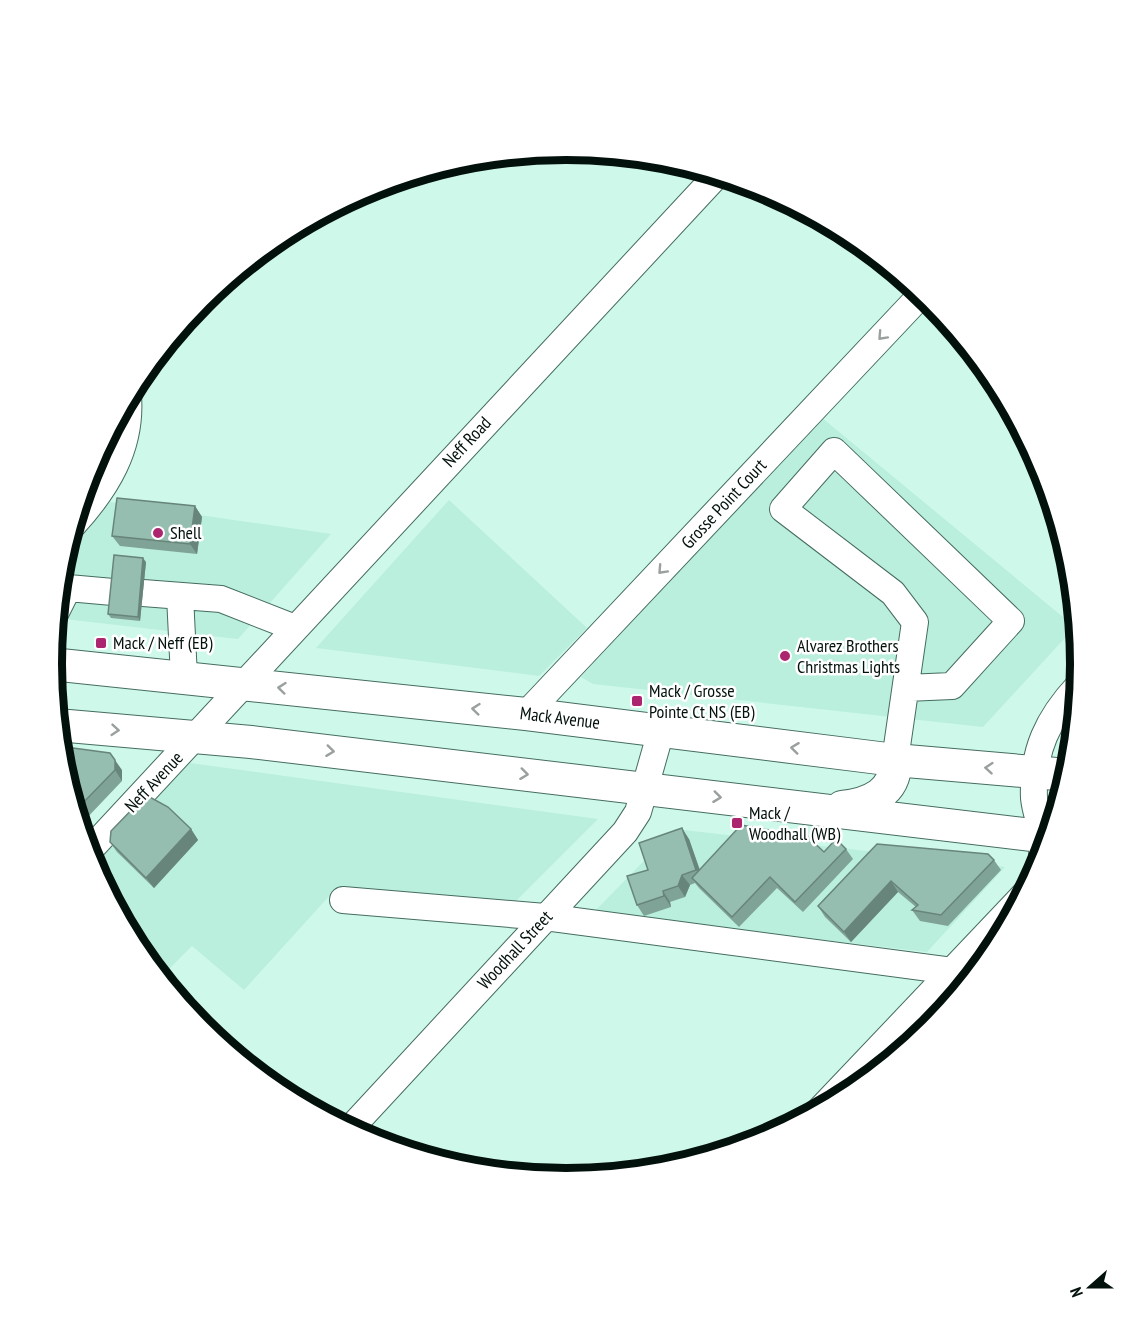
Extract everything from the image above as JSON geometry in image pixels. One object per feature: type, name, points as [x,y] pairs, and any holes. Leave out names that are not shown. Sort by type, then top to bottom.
[{"type":"main road","name":"Mack Avenue","points":[[62,665],[526,714],[658,743],[895,760],[1035,785],[1057,779]]},
{"type":"main road","points":[[66,726],[196,737],[830,809],[1037,844]]},
{"type":"main road","points":[[830,809],[867,803],[876,798],[894,774],[895,760]]},
{"type":"street","name":"Neff Road","points":[[219,711],[711,181]]},
{"type":"street","name":"Grosse Point Court","points":[[526,714],[916,301]]},
{"type":"street","points":[[115,439],[127,431],[127,415]]},
{"type":"street","points":[[85,512],[109,482],[114,441]]},
{"type":"street","points":[[895,760],[915,622],[893,593],[783,509],[834,451],[1011,621],[952,686],[906,688]]},
{"type":"street","points":[[68,589],[113,591]]},
{"type":"street","points":[[143,594],[221,599],[295,628]]},
{"type":"street","points":[[180,596],[184,677]]},
{"type":"street","points":[[1042,832],[1035,785],[1047,726],[1069,695]]},
{"type":"street","name":"Neff Avenue","points":[[95,845],[219,711]]},
{"type":"street","name":"Woodhall Street","points":[[356,1123],[625,832],[638,812],[658,743]]},
{"type":"street","points":[[343,900],[546,917],[963,972]]},
{"type":"street","points":[[850,1081],[963,972],[989,939]]},
{"type":"shaded area","points":[[821,417],[1068,621],[1069,633],[983,727],[593,684],[581,677]]},
{"type":"shaded area","points":[[449,500],[587,628],[539,676],[316,648]]},
{"type":"shaded area","points":[[110,502],[331,534],[238,639],[64,619],[71,566],[78,536]]},
{"type":"shaded area","points":[[190,763],[598,819],[513,904],[331,894],[244,990],[192,946],[166,972],[129,917],[100,858]]},
{"type":"shaded area","points":[[675,829],[1005,867],[927,952],[593,913]]},
{"type":"building","points":[[117,498],[195,506],[190,544],[112,536]]},
{"type":"building","points":[[114,555],[143,558],[138,617],[108,614]]},
{"type":"building","points":[[73,748],[110,753],[115,760],[115,770],[82,804],[71,763],[69,752]]},
{"type":"building","points":[[146,795],[168,807],[191,829],[146,878],[110,842],[111,831]]},
{"type":"building","points":[[741,825],[808,837],[824,852],[836,839],[846,849],[795,902],[770,877],[732,917],[692,878]]},
{"type":"building","points":[[682,828],[696,870],[682,875],[678,886],[663,891],[664,896],[637,905],[627,876],[648,870],[639,843]]},
{"type":"building","points":[[877,844],[988,854],[994,860],[941,915],[912,910],[918,905],[891,881],[844,932],[818,906]]},
{"type":"place","name":"Shell","points":[[158,533]]},
{"type":"place","name":"Mack / Neff (EB)","points":[[101,643]]},
{"type":"place","name":"Alvarez Brothers Christmas Lights","points":[[785,656]]},
{"type":"place","name":"Mack / Grosse Pointe Ct NS (EB)","points":[[637,701]]},
{"type":"place","name":"Mack / Woodhall (WB)","points":[[737,823]]}]
